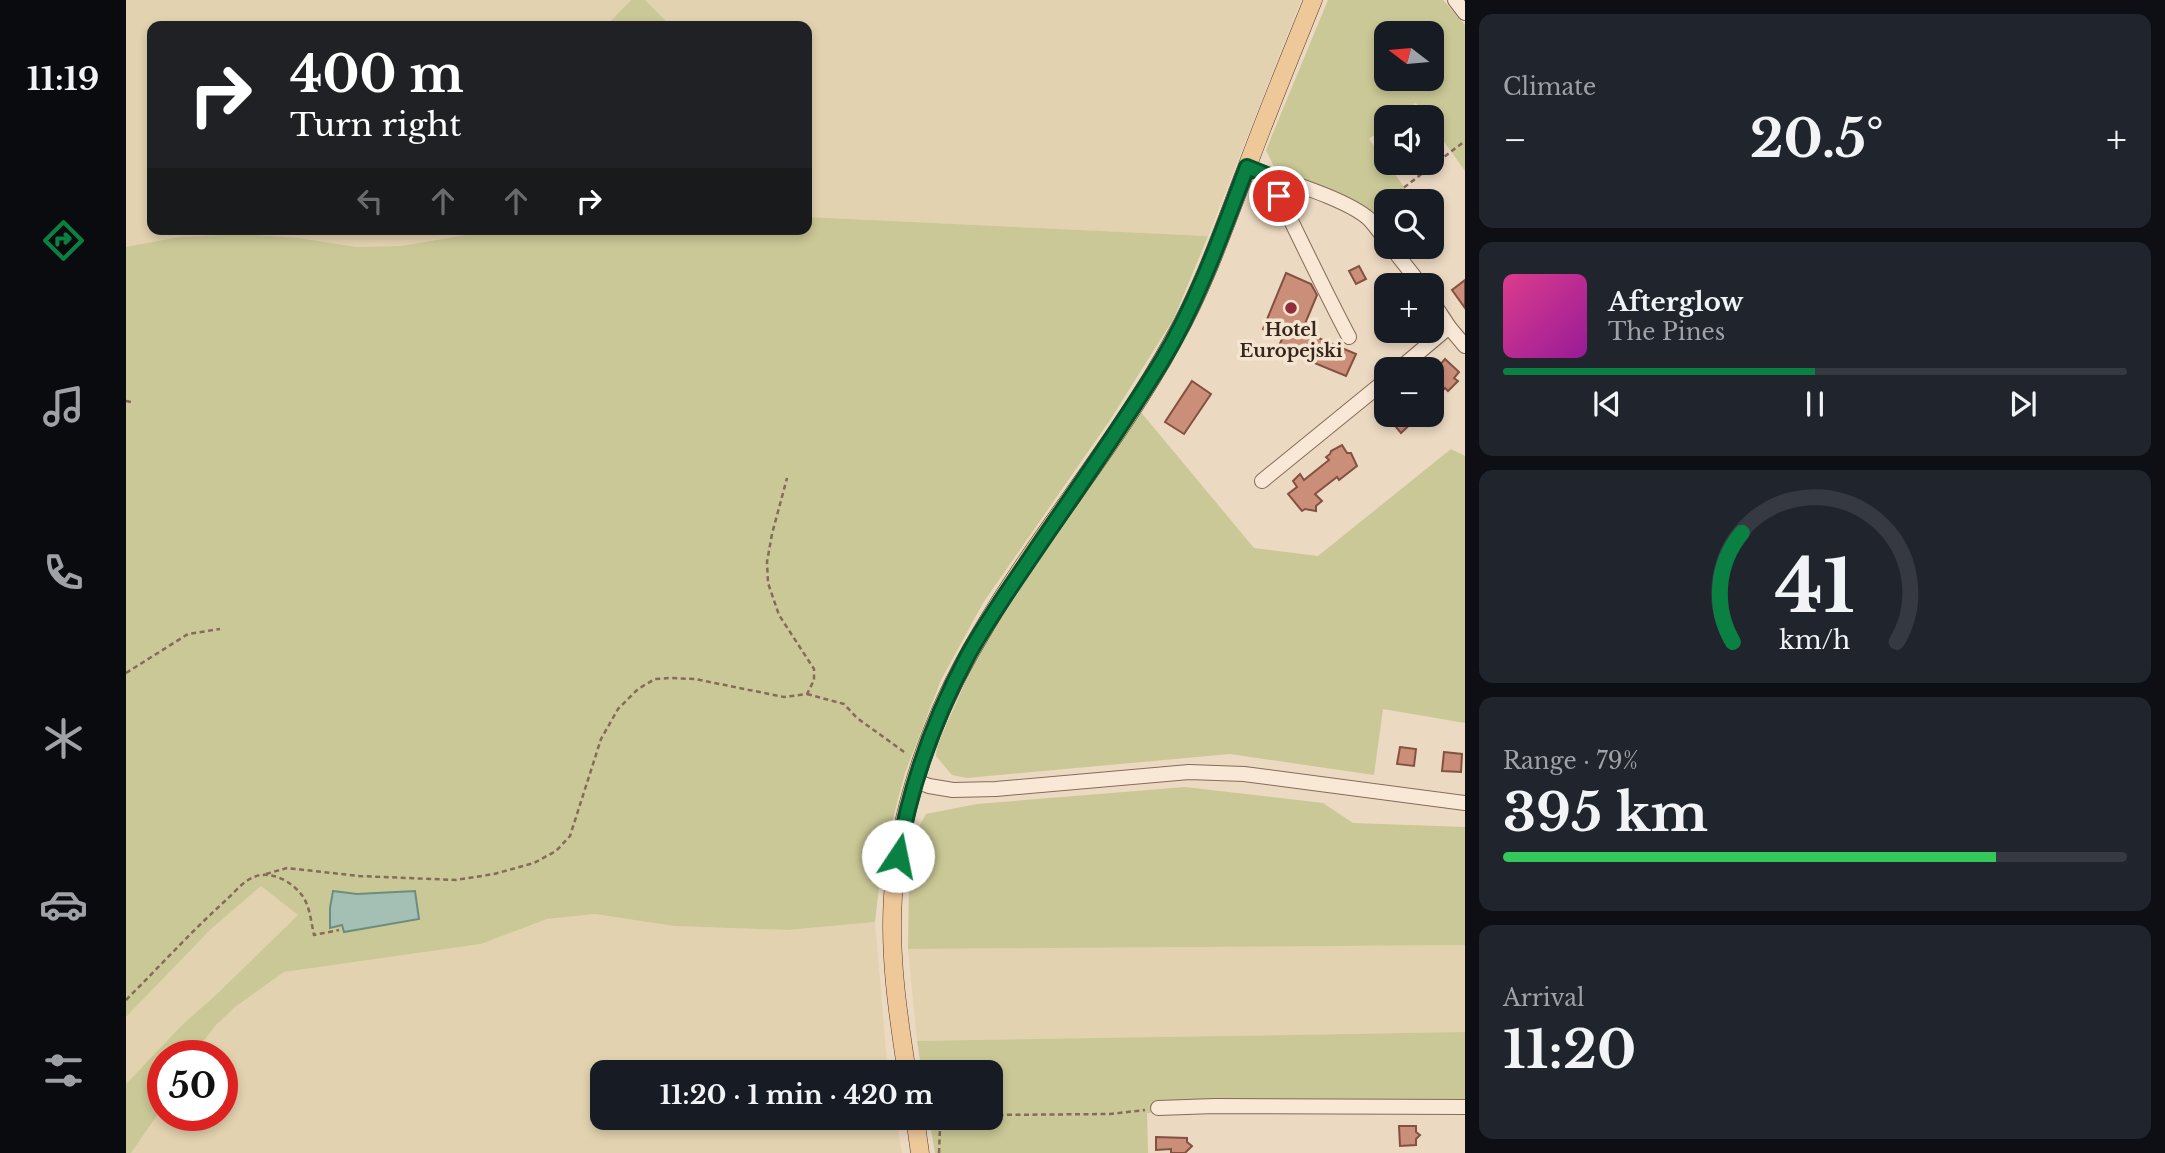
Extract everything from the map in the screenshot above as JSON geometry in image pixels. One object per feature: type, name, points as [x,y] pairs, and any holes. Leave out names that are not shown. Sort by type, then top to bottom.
[{"type":"main road","points":[[906,1060],[894,955],[893,900],[898,856],[916,781],[944,704],[980,635],[1132,408],[1175,337],[1201,283],[1313,0]]},
{"type":"main road","points":[[917,1130],[920,1153]]},
{"type":"street","points":[[1455,0],[1465,13]]},
{"type":"street","points":[[1247,167],[1329,198],[1368,218],[1374,225]]},
{"type":"street","points":[[1269,176],[1349,337]]},
{"type":"street","points":[[1400,259],[1412,273]]},
{"type":"street","points":[[1444,319],[1465,345]]},
{"type":"street","points":[[1413,357],[1449,327]]},
{"type":"street","points":[[1262,481],[1374,390]]},
{"type":"street","points":[[916,781],[953,790],[996,789],[1189,772],[1244,774],[1465,803]]},
{"type":"street","points":[[1158,1108],[1465,1107]]},
{"type":"path","points":[[1368,218],[1381,204],[1465,141]]},
{"type":"path","points":[[126,401],[131,402]]},
{"type":"path","points":[[788,478],[772,534],[767,562],[768,583],[779,615],[814,669],[814,680],[807,694]]},
{"type":"path","points":[[126,673],[188,634],[220,629]]},
{"type":"path","points":[[126,1000],[206,918],[254,877],[287,868],[359,876],[456,880],[494,874],[534,863],[556,851],[570,835],[601,739],[618,709],[638,689],[654,679],[695,679],[784,697],[807,694],[844,704],[867,725],[922,763]]},
{"type":"path","points":[[267,874],[289,883],[302,895],[314,935],[339,930]]},
{"type":"path","points":[[1003,1115],[1110,1114],[1158,1108]]},
{"type":"path","points":[[939,1153],[940,1130]]},
{"type":"shaded area","points":[[126,0],[631,0],[611,21],[147,21],[147,235],[230,235],[167,240],[126,247]]},
{"type":"shaded area","points":[[631,0],[645,0],[666,21],[611,21]]},
{"type":"shaded area","points":[[645,0],[1301,0],[1208,236],[812,217],[812,21],[666,21]]},
{"type":"shaded area","points":[[1328,0],[1443,0],[1465,25],[1465,171],[1444,142],[1444,105],[1416,103],[1374,105],[1374,135],[1369,139],[1374,146],[1374,175],[1395,175],[1406,189],[1374,189],[1374,212],[1327,189],[1275,169],[1266,150]]},
{"type":"shaded area","points":[[812,217],[1208,236],[1174,318],[1110,420],[983,603],[941,680],[905,773],[882,860],[875,922],[788,930],[674,926],[595,914],[547,919],[481,944],[284,972],[235,1007],[204,1040],[168,1040],[298,915],[261,886],[211,929],[126,1017],[126,247],[179,237],[257,235],[357,247],[401,246],[466,235],[812,235]]},
{"type":"shaded area","points":[[257,235],[466,235],[401,246],[357,247]]},
{"type":"shaded area","points":[[1140,411],[1254,548],[1318,556],[1451,449],[1465,456],[1465,723],[1383,709],[1374,775],[1230,754],[967,778],[952,775],[936,756],[937,746],[981,647]]},
{"type":"shaded area","points":[[1185,787],[1323,803],[1353,823],[1465,827],[1465,945],[908,949],[909,883],[916,832],[926,814],[977,804]]},
{"type":"shaded area","points":[[261,886],[299,915],[168,1040],[147,1040],[147,1062],[126,1084],[126,1017],[211,929]]},
{"type":"shaded area","points":[[333,891],[357,894],[415,891],[419,919],[344,932],[342,925],[330,928]]},
{"type":"shaded area","points":[[595,914],[674,926],[788,930],[875,922],[887,1060],[590,1060],[590,1130],[898,1130],[902,1153],[131,1153],[147,1130],[238,1131],[238,1040],[204,1040],[235,1007],[284,972],[481,944],[547,919]]},
{"type":"shaded area","points":[[1465,945],[1465,1032],[917,1041],[908,949]]},
{"type":"shaded area","points":[[1465,1032],[1465,1107],[1147,1113],[1148,1153],[935,1153],[931,1130],[1003,1130],[1003,1060],[920,1060],[917,1041]]},
{"type":"shaded area","points":[[147,1062],[147,1130],[131,1153],[126,1153],[126,1084]]},
{"type":"building","points":[[1359,266],[1366,279],[1356,284],[1349,271]]},
{"type":"building","name":"Hotel Europejski","points":[[1286,273],[1311,284],[1317,295],[1302,331],[1356,354],[1346,376],[1278,348],[1283,337],[1263,329]]},
{"type":"building","points":[[1465,280],[1465,308],[1452,290]]},
{"type":"building","points":[[1444,360],[1459,372],[1454,378],[1458,381],[1448,391],[1444,389]]},
{"type":"building","points":[[1192,381],[1211,394],[1184,434],[1165,422]]},
{"type":"building","points":[[1396,427],[1407,427],[1401,433]]},
{"type":"building","points":[[1342,445],[1347,453],[1351,453],[1357,466],[1315,494],[1322,501],[1316,506],[1316,511],[1302,511],[1288,494],[1297,487],[1293,481],[1300,474],[1304,480],[1329,460],[1326,457],[1331,451]]},
{"type":"building","points":[[1400,747],[1416,749],[1414,766],[1397,764]]},
{"type":"building","points":[[1444,752],[1462,754],[1461,772],[1442,771]]},
{"type":"building","points":[[1399,1126],[1416,1126],[1416,1132],[1420,1135],[1416,1139],[1416,1145],[1400,1146]]},
{"type":"building","points":[[1156,1137],[1187,1138],[1187,1142],[1192,1146],[1185,1153],[1171,1153],[1171,1149],[1156,1150]]},
{"type":"place","name":"Hotel Europejski","points":[[1291,308]]},
{"type":"route","points":[[898,856],[908,808],[922,763],[944,704],[967,658],[995,609],[1161,362],[1201,283],[1247,167],[1269,176],[1279,196]]}]
